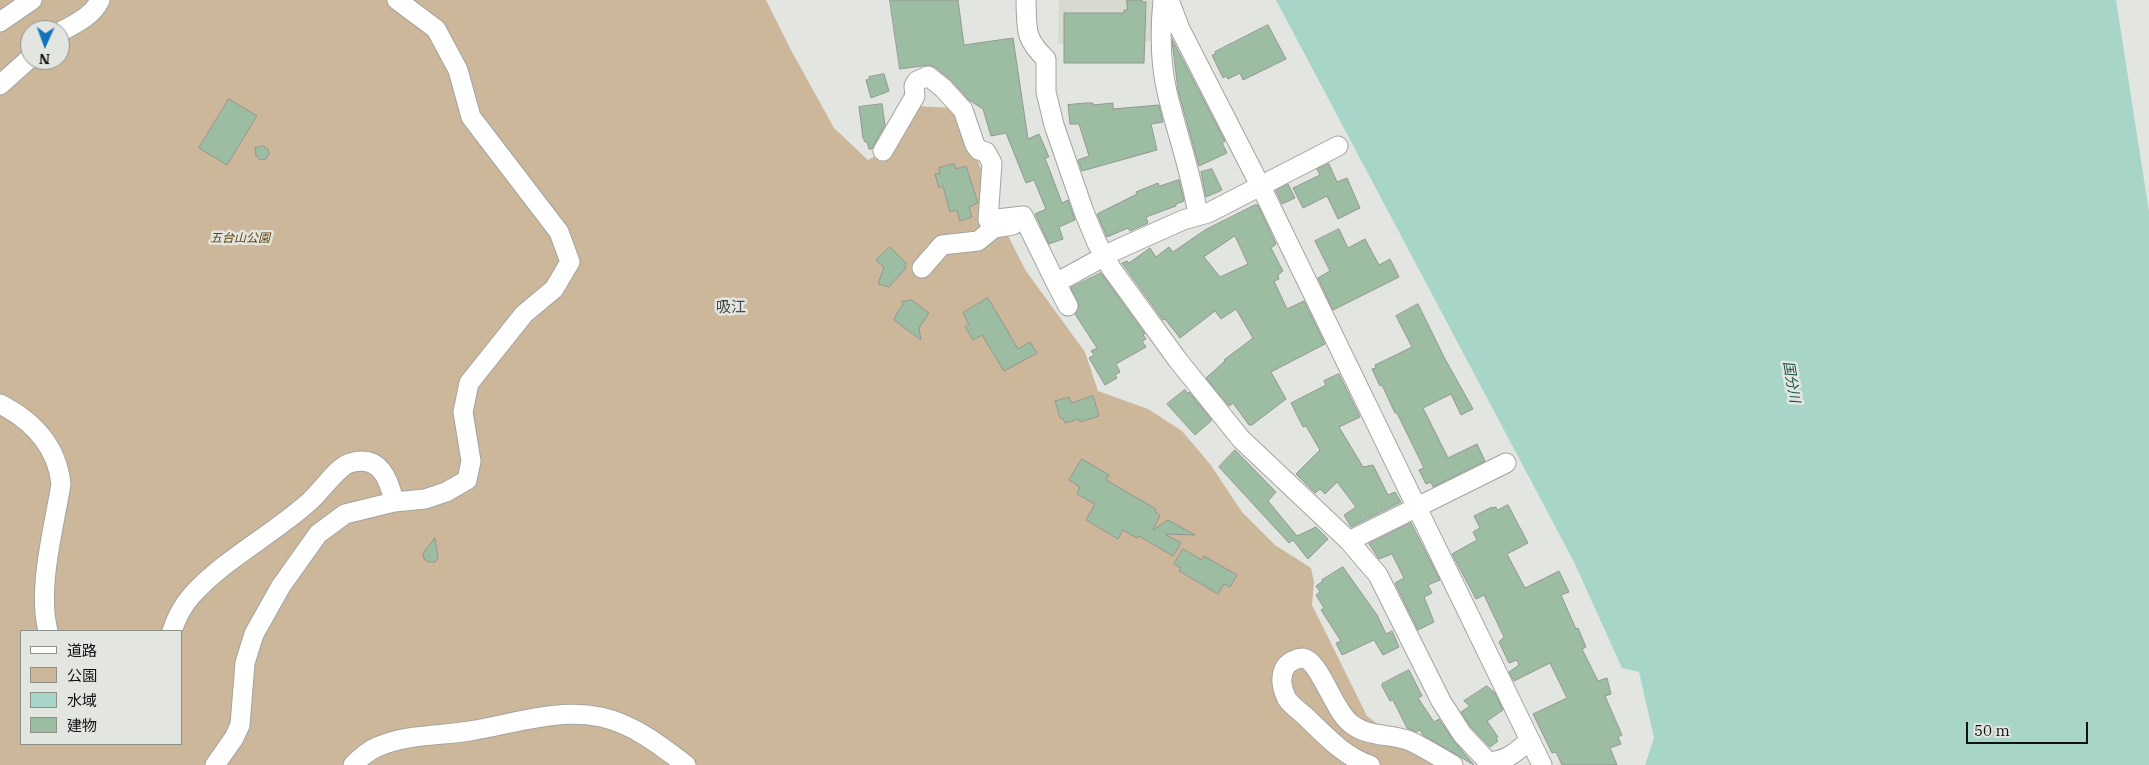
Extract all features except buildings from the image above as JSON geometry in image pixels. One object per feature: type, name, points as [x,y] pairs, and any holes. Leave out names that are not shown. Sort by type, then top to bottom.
[{"type":"street","points":[[0,22],[32,0]]},
{"type":"street","points":[[70,26],[97,7],[100,0]]},
{"type":"street","points":[[216,765],[238,731],[241,718],[245,663],[254,634],[280,586],[318,534],[345,514],[394,502],[425,499],[446,492],[467,480],[471,461],[462,412],[469,383],[524,314],[554,289],[570,262],[559,232],[471,117],[458,70],[436,29],[397,0]]},
{"type":"street","points":[[1026,0],[1027,30],[1030,42],[1046,59],[1046,92],[1056,132],[1084,212],[1104,256],[1126,290],[1159,336],[1241,439],[1349,541],[1378,575],[1441,701],[1462,734],[1489,764],[1504,760],[1530,740]]},
{"type":"street","points":[[1163,0],[1160,30],[1164,76],[1195,194],[1198,216]]},
{"type":"street","points":[[1169,0],[1180,29],[1260,186],[1514,703],[1542,765]]},
{"type":"street","points":[[0,85],[20,67]]},
{"type":"street","points":[[883,151],[915,96],[914,86],[917,81],[928,76],[943,88],[963,110],[975,145],[989,155],[992,163],[988,220],[1023,216],[1068,306]]},
{"type":"street","points":[[1056,283],[1104,256],[1183,220],[1208,213],[1338,146]]},
{"type":"street","points":[[922,268],[942,245],[978,241],[994,228],[1026,223]]},
{"type":"street","points":[[0,404],[22,416],[40,433],[54,455],[60,471],[61,484],[45,583],[44,608],[48,630]]},
{"type":"street","points":[[173,630],[191,596],[219,570],[310,501],[344,465],[351,462],[363,462],[379,467],[390,483],[394,502]]},
{"type":"street","points":[[1349,541],[1506,464]]},
{"type":"street","points":[[1370,765],[1360,762],[1332,742],[1288,700],[1282,684],[1282,673],[1287,665],[1294,660],[1303,658],[1313,664],[1335,706],[1348,722],[1354,726],[1376,735],[1409,741],[1454,765]]},
{"type":"street","points":[[353,765],[376,747],[413,737],[469,731],[555,714],[580,714],[602,718],[631,728],[686,765]]},
{"type":"shaded area","points":[[1059,0],[1152,0],[1156,41],[1058,44]]},
{"type":"green space","name":"五台山公園","points":[[0,0],[766,0],[834,128],[868,160],[893,146],[916,106],[952,108],[964,117],[987,188],[1003,226],[1026,271],[1085,352],[1098,391],[1148,409],[1182,431],[1210,464],[1242,512],[1275,545],[1311,568],[1314,582],[1312,605],[1367,716],[1413,751],[1435,765],[0,765]]},
{"type":"water","name":"国分川","points":[[1276,0],[2116,0],[2149,212],[2149,765],[1645,765],[1654,738],[1639,672],[1622,668],[1574,562]]},
{"type":"district","name":"吸江","points":[[731,308]]}]
